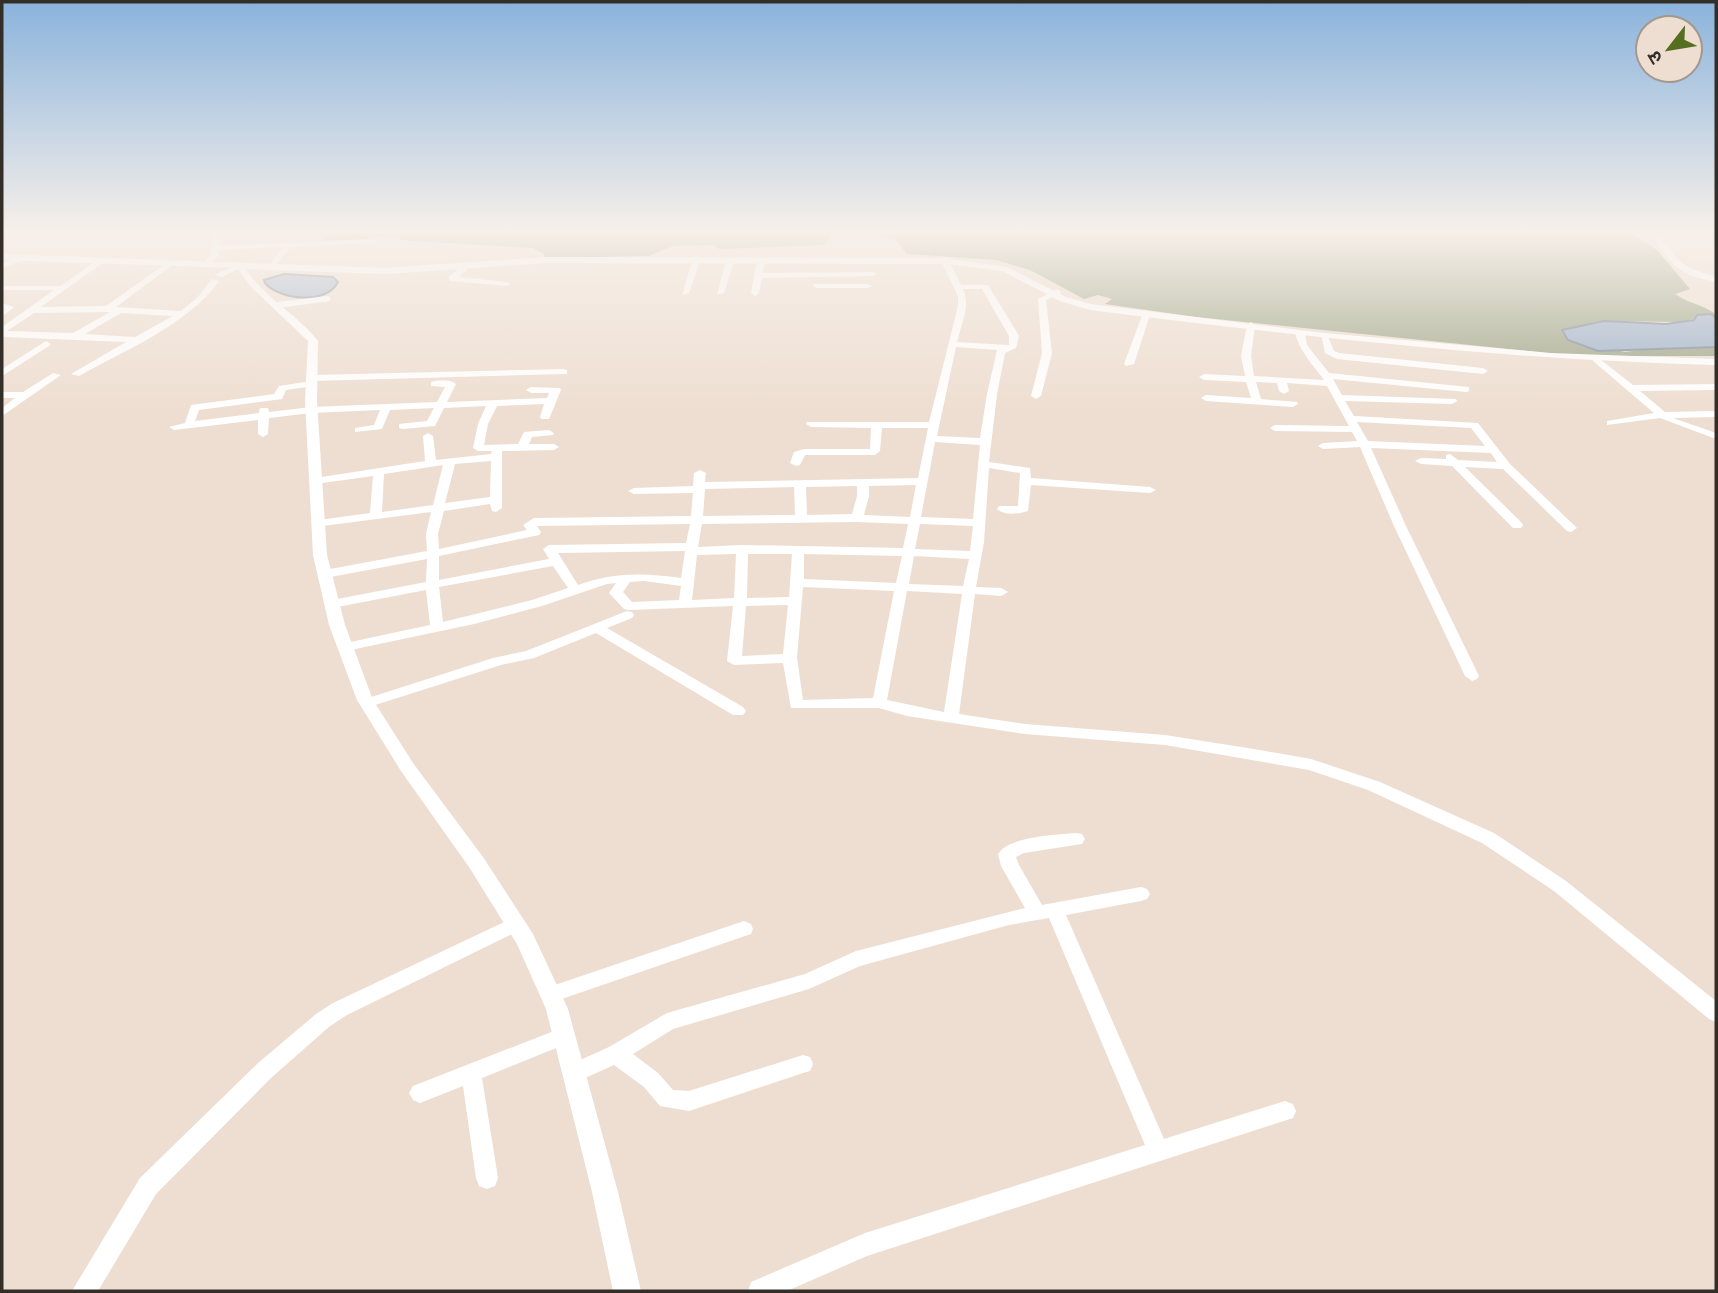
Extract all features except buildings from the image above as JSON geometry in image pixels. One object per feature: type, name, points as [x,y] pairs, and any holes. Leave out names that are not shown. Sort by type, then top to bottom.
[{"type":"street","points":[[2,333],[56,293]]},
{"type":"street","points":[[108,309],[129,293]]},
{"type":"street","points":[[76,374],[183,314],[205,293]]},
{"type":"street","points":[[265,293],[313,341],[311,410],[320,555],[346,648],[367,703],[407,767],[476,862],[515,924],[550,995],[564,1036],[605,1192],[627,1291]]},
{"type":"street","points":[[880,703],[878,697],[931,439],[962,306],[961,293]]},
{"type":"street","points":[[952,344],[1004,348],[1013,346],[1014,336],[989,293]]},
{"type":"street","points":[[1036,396],[1047,353],[1042,299],[1053,293]]},
{"type":"street","points":[[1055,293],[1090,307],[1324,336],[1596,359],[1716,362]]},
{"type":"street","points":[[278,305],[327,299]]},
{"type":"street","points":[[2,306],[10,307],[2,314]]},
{"type":"street","points":[[33,310],[108,309],[183,314]]},
{"type":"street","points":[[75,335],[119,310]]},
{"type":"street","points":[[1129,364],[1146,314]]},
{"type":"street","points":[[1251,326],[1246,356],[1257,401]]},
{"type":"street","points":[[1296,332],[1327,379],[1364,444],[1472,676]]},
{"type":"street","points":[[2,333],[139,340]]},
{"type":"street","points":[[1324,336],[1331,355],[1483,371]]},
{"type":"street","points":[[3,372],[46,344]]},
{"type":"street","points":[[951,718],[975,555],[993,383],[1004,348]]},
{"type":"street","points":[[1596,359],[1666,419],[1716,436]]},
{"type":"street","points":[[1427,366],[1438,386]]},
{"type":"street","points":[[189,425],[195,407],[278,397],[282,388],[311,381],[564,372]]},
{"type":"street","points":[[2,413],[56,375]]},
{"type":"street","points":[[1204,377],[1250,379],[1283,385],[1327,379],[1466,389]]},
{"type":"street","points":[[403,426],[431,424],[451,384],[428,384]]},
{"type":"street","points":[[1631,388],[1716,387]]},
{"type":"street","points":[[531,390],[556,390],[545,417]]},
{"type":"street","points":[[2,395],[25,395]]},
{"type":"street","points":[[263,434],[262,416],[266,398]]},
{"type":"street","points":[[1206,398],[1293,404]]},
{"type":"street","points":[[1338,398],[1452,401]]},
{"type":"street","points":[[174,426],[311,410],[550,401]]},
{"type":"street","points":[[216,422],[222,403]]},
{"type":"street","points":[[493,403],[482,424],[478,448],[497,452]]},
{"type":"street","points":[[359,430],[378,428],[387,406]]},
{"type":"street","points":[[1611,423],[1662,415],[1716,414]]},
{"type":"street","points":[[811,424],[934,425]]},
{"type":"street","points":[[796,463],[798,454],[804,452],[871,453],[875,450],[877,424]]},
{"type":"street","points":[[1275,428],[1353,424],[1474,425],[1506,466],[1571,528]]},
{"type":"street","points":[[522,447],[528,434],[549,433]]},
{"type":"street","points":[[428,436],[431,463]]},
{"type":"street","points":[[931,439],[986,442]]},
{"type":"street","points":[[1322,446],[1364,444],[1494,450]]},
{"type":"street","points":[[315,481],[450,461],[522,447],[554,447]]},
{"type":"street","points":[[1443,447],[1455,463],[1517,525]]},
{"type":"street","points":[[319,524],[437,508],[496,504],[497,452]]},
{"type":"street","points":[[437,629],[432,585],[432,534],[450,461]]},
{"type":"street","points":[[1421,461],[1506,466]]},
{"type":"street","points":[[984,464],[1025,468],[1024,508],[1003,509]]},
{"type":"street","points":[[376,516],[379,471]]},
{"type":"street","points":[[634,491],[700,483],[923,481]]},
{"type":"street","points":[[1026,481],[1150,490]]},
{"type":"street","points":[[800,482],[801,518]]},
{"type":"street","points":[[857,518],[863,496],[863,482]]},
{"type":"street","points":[[685,604],[700,483]]},
{"type":"street","points":[[574,589],[553,555],[529,526],[530,523],[857,518],[979,523]]},
{"type":"street","points":[[325,574],[535,532]]},
{"type":"street","points":[[332,604],[432,585],[553,555],[691,549],[975,555]]},
{"type":"street","points":[[742,550],[734,661],[790,658]]},
{"type":"street","points":[[798,550],[790,658],[796,705],[880,703],[906,712],[1025,729],[1165,740],[1311,765],[1374,786],[1488,838],[1560,886],[1716,1013]]},
{"type":"street","points":[[346,648],[437,629],[537,603],[574,589],[627,577],[688,583]]},
{"type":"street","points":[[627,577],[617,593],[629,606],[794,601]]},
{"type":"street","points":[[797,583],[1001,592]]},
{"type":"street","points":[[367,703],[529,655],[599,629],[627,615]]},
{"type":"street","points":[[599,629],[738,711]]},
{"type":"street","points":[[1076,839],[1021,847],[1007,854],[1010,866],[1046,911],[1158,1151]]},
{"type":"street","points":[[574,1073],[616,1054],[667,1022],[809,981],[856,959],[1046,911],[1141,894]]},
{"type":"street","points":[[84,1291],[148,1186],[264,1071],[323,1020],[340,1009],[515,924]]},
{"type":"street","points":[[550,995],[744,929]]},
{"type":"street","points":[[420,1093],[564,1036]]},
{"type":"street","points":[[616,1054],[651,1080],[668,1099],[689,1101],[803,1065]]},
{"type":"street","points":[[471,1072],[487,1178]]},
{"type":"street","points":[[760,1291],[865,1245],[1285,1111]]},
{"type":"green space","points":[[1073,293],[1677,293],[1685,300],[1716,314],[1716,318],[1711,314],[1681,322],[1604,321],[1562,330],[1568,340],[1625,352],[1659,347],[1716,347],[1716,356],[1576,356],[1196,317],[1105,304],[1112,299],[1098,295],[1084,299]]},
{"type":"water","points":[[282,293],[325,293],[303,298]]},
{"type":"water","points":[[1711,314],[1716,318],[1716,347],[1598,351],[1568,340],[1562,330],[1604,321],[1666,324],[1694,320],[1697,315]]}]
